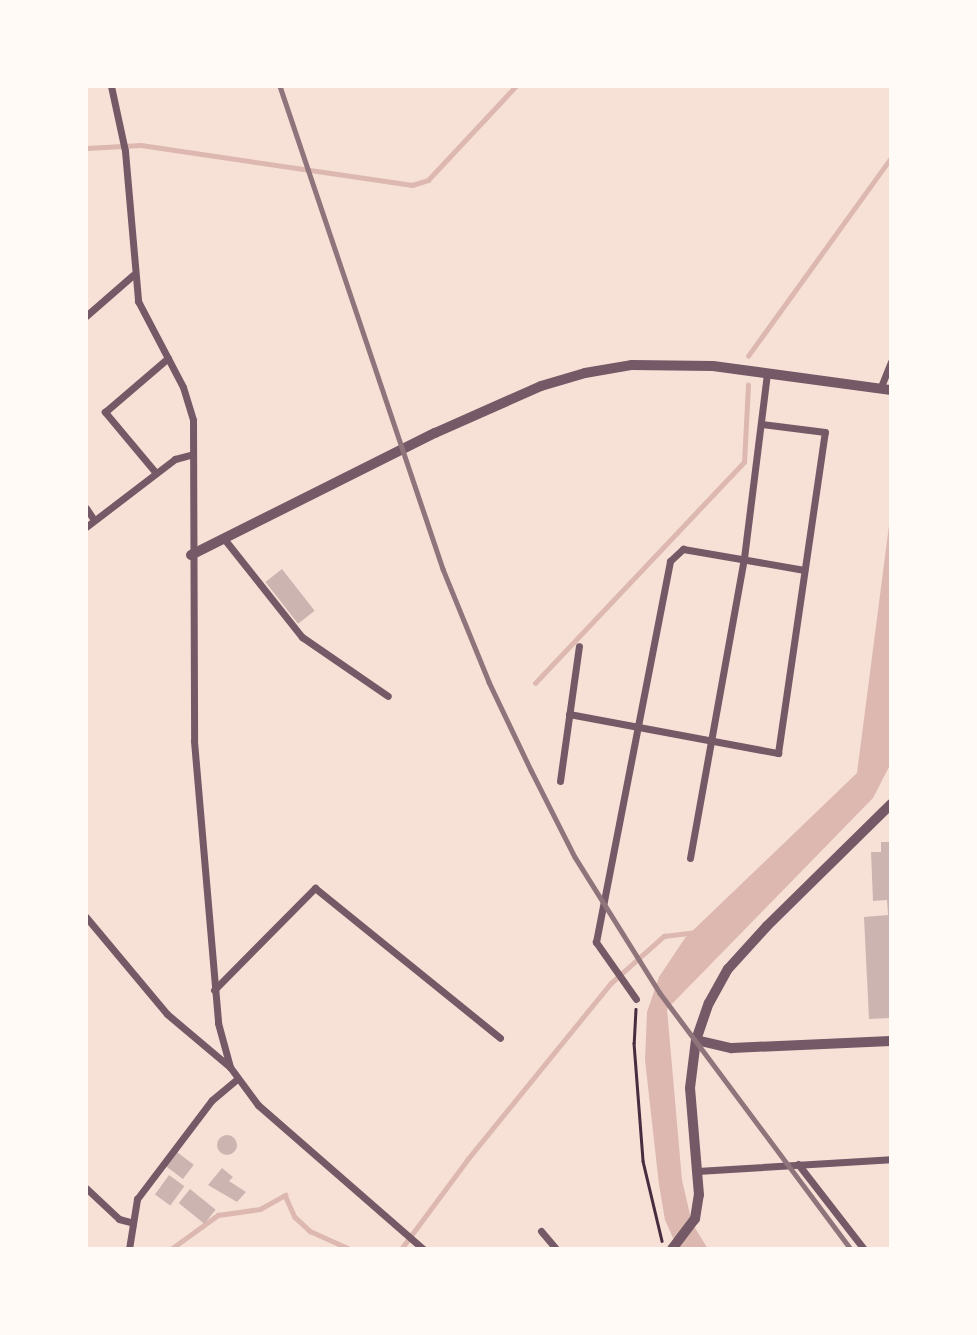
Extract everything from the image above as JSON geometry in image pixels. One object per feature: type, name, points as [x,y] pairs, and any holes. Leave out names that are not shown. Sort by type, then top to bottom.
[{"type":"street","points":[[111,86],[125,151],[132,275],[138,301],[168,358],[194,420],[190,455],[194,741],[214,990],[230,1067],[236,1080],[285,1132],[423,1249]]},
{"type":"street","points":[[86,316],[132,275]]},
{"type":"street","points":[[156,473],[106,412],[168,358]]},
{"type":"street","points":[[191,555],[435,433],[541,386],[632,365],[713,366],[886,390],[891,362]]},
{"type":"street","points":[[690,858],[744,558],[767,373]]},
{"type":"street","points":[[569,714],[778,753],[825,432],[761,424]]},
{"type":"street","points":[[86,527],[156,473],[190,455]]},
{"type":"street","points":[[86,508],[94,520]]},
{"type":"street","points":[[225,540],[302,638],[388,696]]},
{"type":"street","points":[[636,999],[596,942],[641,726],[670,561],[683,549],[804,570]]},
{"type":"street","points":[[560,781],[579,646]]},
{"type":"street","points":[[668,1248],[695,1219],[698,1171],[690,1088],[696,1040],[709,1003],[728,969],[891,804]]},
{"type":"street","points":[[214,990],[315,888],[500,1038]]},
{"type":"street","points":[[86,917],[167,1014],[230,1067]]},
{"type":"street","points":[[696,1040],[732,1048],[891,1041]]},
{"type":"street","points":[[129,1249],[130,1222],[137,1199],[212,1100],[236,1080]]},
{"type":"street","points":[[698,1171],[891,1159]]},
{"type":"street","points":[[798,1164],[864,1249]]},
{"type":"street","points":[[86,1188],[119,1219],[130,1222]]},
{"type":"street","points":[[541,1231],[556,1249]]},
{"type":"path","points":[[636,999],[634,1043],[643,1161],[668,1248]]},
{"type":"shaded area","points":[[891,510],[889,767],[873,798],[667,1009],[682,1180],[692,1223],[708,1249],[678,1249],[665,1220],[659,1185],[645,1060],[647,1012],[659,977],[685,938],[857,773]]},
{"type":"building","points":[[282,569],[315,611],[298,624],[265,582]]},
{"type":"building","points":[[881,842],[891,842],[891,1018],[869,1019],[864,917],[888,915],[887,900],[873,901],[871,852],[881,852]]},
{"type":"building","points":[[227,1135],[234,1138],[237,1145],[234,1152],[227,1155],[220,1152],[217,1145],[220,1138]]},
{"type":"building","points":[[177,1152],[194,1165],[183,1179],[166,1166]]},
{"type":"building","points":[[222,1168],[233,1177],[229,1181],[246,1192],[237,1202],[208,1185]]},
{"type":"building","points":[[169,1175],[184,1186],[170,1206],[155,1194]]},
{"type":"building","points":[[190,1189],[216,1210],[204,1224],[179,1203]]},
{"type":"waterway","points":[[86,148],[141,145],[412,185],[428,180],[516,86]]},
{"type":"waterway","points":[[748,356],[891,158]]},
{"type":"waterway","points":[[535,683],[744,462],[748,385]]},
{"type":"waterway","points":[[401,1249],[467,1160],[611,983],[664,936],[697,932]]},
{"type":"waterway","points":[[171,1249],[218,1215],[260,1209],[285,1195],[295,1217],[310,1231],[350,1249]]},
{"type":"railway","points":[[280,86],[443,569],[489,682],[531,770],[575,857],[660,993],[851,1249]]}]
